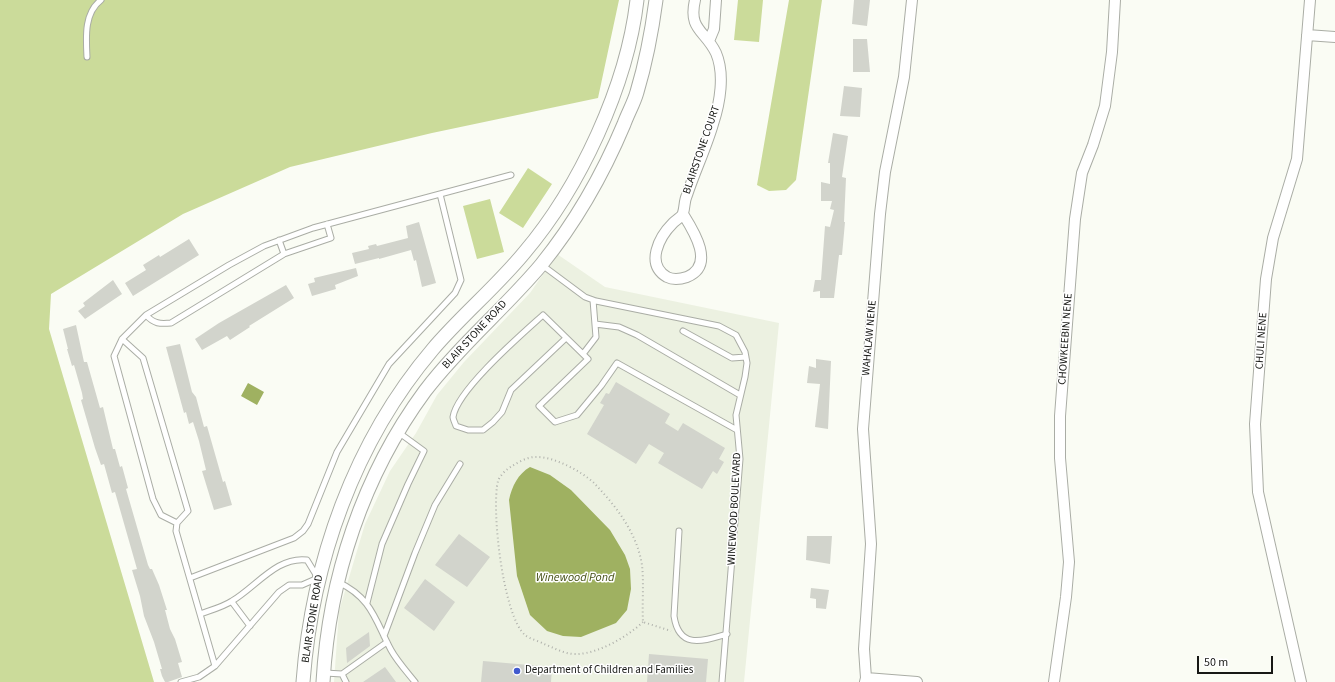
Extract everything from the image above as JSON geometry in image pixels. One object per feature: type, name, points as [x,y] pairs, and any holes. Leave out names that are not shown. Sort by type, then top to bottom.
[{"type":"main road","name":"BLAIR STONE ROAD","points":[[303,682],[311,615],[318,578],[337,516],[356,469],[382,421],[433,349],[525,253],[551,217],[591,150],[621,78],[635,18],[637,0]]},
{"type":"main road","name":"BLAIR STONE ROAD","points":[[324,678],[330,616],[338,582],[358,514],[376,472],[398,432],[424,392],[455,354],[541,265],[579,210],[597,180],[617,140],[637,93],[656,0]]},
{"type":"main road","points":[[525,253],[541,265]]},
{"type":"main road","points":[[382,421],[398,432]]},
{"type":"main road","points":[[318,578],[338,582]]},
{"type":"street","name":"BLAIRSTONE COURT","points":[[683,214],[686,197],[714,124],[718,105],[720,72],[716,53],[709,41],[694,24],[692,10],[695,0]]},
{"type":"street","points":[[709,41],[714,29],[716,0]]},
{"type":"street","name":"WAHALAW NENE","points":[[866,680],[864,649],[871,544],[863,429],[880,214],[886,172],[904,77],[912,0]]},
{"type":"street","name":"CHOWKEEBIN NENE","points":[[1054,682],[1066,597],[1069,562],[1060,458],[1060,416],[1075,219],[1082,173],[1093,145],[1105,106],[1112,52],[1115,0]]},
{"type":"street","name":"CHULI NENE","points":[[1301,682],[1258,492],[1255,424],[1266,279],[1273,238],[1297,159],[1310,0]]},
{"type":"street","points":[[1307,35],[1335,37]]},
{"type":"street","points":[[683,214],[697,240],[701,262],[696,271],[688,276],[678,279],[669,278],[660,273],[656,266],[656,252],[663,235],[683,214]]},
{"type":"street","points":[[866,680],[917,682]]},
{"type":"lane","points":[[91,0],[94,5]]},
{"type":"lane","points":[[87,57],[86,39],[89,16],[94,5],[101,0]]},
{"type":"lane","points":[[177,523],[161,515],[153,499],[114,356],[122,339],[146,315],[229,265],[279,240],[327,224],[511,175]]},
{"type":"lane","points":[[190,578],[294,538],[308,524],[337,452],[389,364],[460,285],[461,280],[440,194]]},
{"type":"lane","points":[[146,315],[151,321],[160,324],[171,323],[284,254],[331,238],[327,224]]},
{"type":"lane","points":[[279,240],[284,254]]},
{"type":"lane","name":"WINEWOOD BOULEVARD","points":[[541,265],[585,297],[593,300],[613,306],[719,326],[736,335],[745,352],[745,377],[736,415],[740,458],[722,682]]},
{"type":"lane","points":[[583,354],[596,337],[593,300]]},
{"type":"lane","points":[[566,338],[512,390],[502,412],[493,422],[483,430],[468,430],[456,426],[453,417],[459,402],[479,376],[542,315],[588,359],[539,406],[556,422],[577,415],[602,386],[617,364],[737,430]]},
{"type":"lane","points":[[595,324],[619,327],[637,335],[740,395]]},
{"type":"lane","points":[[683,331],[732,358],[746,357]]},
{"type":"lane","points":[[122,339],[143,358],[188,511],[177,523],[176,531],[215,666]]},
{"type":"lane","points":[[367,603],[382,544],[408,484],[424,452],[398,432]]},
{"type":"lane","points":[[384,636],[409,567],[435,505],[460,464]]},
{"type":"lane","points":[[679,531],[674,616],[675,626],[682,634],[693,641],[703,642],[727,634]]},
{"type":"lane","points":[[181,682],[199,677],[215,666],[279,592],[290,585],[302,586],[318,578],[307,560],[300,559],[283,563],[232,602],[200,614]]},
{"type":"lane","points":[[338,582],[352,588],[367,603],[392,651],[415,682]]},
{"type":"lane","points":[[232,602],[250,626]]},
{"type":"lane","points":[[324,678],[342,674],[387,642]]},
{"type":"lane","points":[[342,674],[346,682]]},
{"type":"path","points":[[535,457],[556,461],[584,473],[608,498],[623,518],[638,547],[642,567],[643,622],[628,634],[591,652],[568,653],[525,636],[514,620],[502,574],[496,495],[499,479],[507,469],[521,461],[535,457]]},
{"type":"path","points":[[643,622],[682,634]]},
{"type":"shaded area","points":[[0,0],[619,0],[598,98],[432,133],[290,167],[183,214],[51,294],[49,329],[154,682],[0,682]]},
{"type":"shaded area","points":[[738,0],[763,0],[759,42],[734,40]]},
{"type":"shaded area","points":[[789,0],[822,0],[796,180],[786,190],[769,191],[757,185]]},
{"type":"shaded area","points":[[528,168],[552,184],[523,228],[499,213]]},
{"type":"shaded area","points":[[490,199],[504,252],[477,259],[463,206]]},
{"type":"shaded area","points":[[557,254],[605,287],[779,323],[744,682],[334,682],[339,611],[365,524],[390,471],[416,433],[437,395],[464,362],[530,293]]},
{"type":"water","points":[[248,383],[264,392],[257,405],[241,396]]},
{"type":"water","name":"Winewood Pond","points":[[530,467],[550,475],[571,490],[610,530],[625,555],[630,569],[631,589],[627,610],[616,623],[581,637],[563,636],[547,631],[530,615],[517,576],[509,500],[516,481],[522,473]]},
{"type":"building","points":[[854,0],[870,0],[867,26],[852,24]]},
{"type":"building","points":[[853,39],[867,39],[870,72],[853,72]]},
{"type":"building","points":[[844,86],[862,88],[860,117],[840,116]]},
{"type":"building","points":[[833,133],[848,136],[842,177],[846,178],[845,222],[842,255],[839,255],[834,298],[820,298],[820,291],[813,292],[815,280],[821,280],[825,226],[830,227],[834,210],[830,209],[832,201],[821,201],[821,182],[830,184],[830,163],[828,163]]},
{"type":"building","points":[[419,222],[436,283],[422,287],[416,260],[414,261],[411,250],[355,264],[352,253],[369,249],[368,246],[376,244],[377,246],[408,238],[406,226]]},
{"type":"building","points":[[189,239],[199,255],[133,296],[125,283],[146,270],[143,265],[159,255],[160,257]]},
{"type":"building","points":[[356,268],[358,276],[335,285],[336,289],[312,296],[308,284],[315,282],[314,278]]},
{"type":"building","points":[[113,280],[122,294],[85,319],[78,311],[85,306],[83,303]]},
{"type":"building","points":[[286,285],[294,298],[249,326],[250,327],[230,340],[227,336],[202,350],[195,339],[219,323]]},
{"type":"building","points":[[76,325],[84,362],[87,362],[100,408],[103,407],[113,449],[115,449],[120,467],[122,466],[128,488],[126,489],[148,565],[150,569],[152,569],[159,585],[167,610],[165,610],[170,629],[175,639],[182,662],[178,663],[182,677],[168,682],[165,682],[162,676],[160,669],[162,669],[154,642],[144,616],[132,570],[137,569],[115,492],[112,493],[104,464],[101,465],[95,448],[81,400],[83,399],[82,393],[74,365],[72,366],[67,349],[63,329]]},
{"type":"building","points":[[180,344],[192,392],[196,397],[204,427],[207,426],[223,482],[225,481],[232,505],[214,510],[202,471],[206,470],[199,441],[193,422],[189,424],[186,412],[184,413],[166,347]]},
{"type":"building","points":[[816,359],[831,361],[828,429],[815,427],[820,384],[807,383],[809,366],[816,368]]},
{"type":"building","points":[[616,382],[670,414],[665,423],[678,431],[683,423],[725,448],[719,459],[724,462],[717,474],[713,471],[702,489],[658,463],[664,453],[649,444],[636,464],[587,434],[604,405],[600,403],[606,393],[609,394]]},
{"type":"building","points":[[459,534],[490,557],[467,587],[435,565]]},
{"type":"building","points":[[807,536],[832,536],[830,564],[806,560]]},
{"type":"building","points":[[425,579],[455,602],[434,631],[404,608]]},
{"type":"building","points":[[811,588],[829,590],[826,609],[816,608],[816,599],[810,598]]},
{"type":"building","points":[[369,632],[370,646],[347,663],[346,648]]},
{"type":"building","name":"Department of Children and Families","points":[[649,654],[708,659],[706,682],[647,682]]},
{"type":"building","name":"Department of Children and Families","points":[[483,661],[552,667],[551,682],[481,682]]},
{"type":"building","points":[[385,667],[396,682],[363,682]]},
{"type":"place","name":"Department of Children and Families","points":[[517,671]]}]
